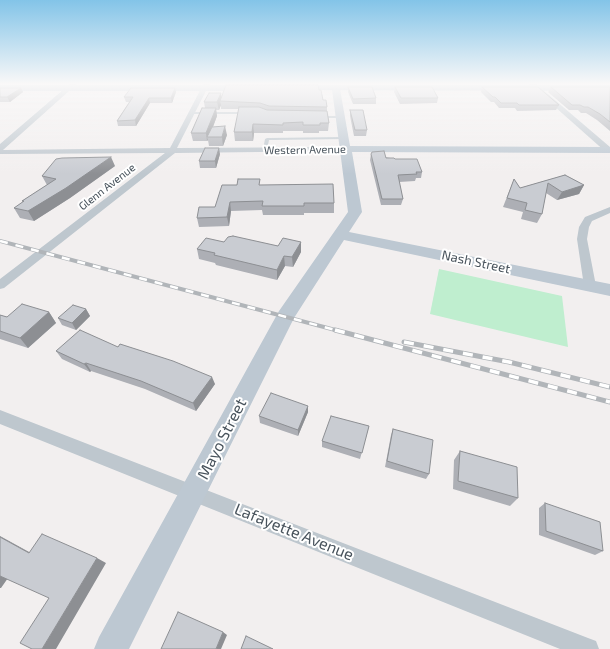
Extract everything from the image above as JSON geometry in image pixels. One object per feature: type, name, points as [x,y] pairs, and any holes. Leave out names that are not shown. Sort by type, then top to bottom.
[{"type":"street","points":[[0,148],[40,113]]},
{"type":"street","name":"Glenn Avenue","points":[[0,286],[172,151],[191,113]]},
{"type":"street","name":"Mayo Street","points":[[111,649],[286,316],[355,212],[339,113]]},
{"type":"street","points":[[566,113],[610,150]]},
{"type":"street","name":"Western Avenue","points":[[0,152],[265,150],[345,144],[610,150]]},
{"type":"street","points":[[590,286],[582,239],[584,227],[588,219],[610,210]]},
{"type":"street","name":"Nash Street","points":[[341,235],[610,290]]},
{"type":"street","name":"Lafayette Avenue","points":[[0,417],[588,649]]},
{"type":"lane","points":[[312,116],[340,117]]},
{"type":"green space","points":[[439,269],[562,296],[568,347],[430,314]]},
{"type":"building","points":[[122,113],[139,113],[135,120],[117,121]]},
{"type":"building","points":[[200,113],[214,113],[206,133],[191,133]]},
{"type":"building","points":[[238,113],[327,113],[329,123],[320,123],[320,125],[303,125],[303,122],[283,123],[283,125],[253,124],[252,132],[234,132]]},
{"type":"building","points":[[351,113],[364,113],[367,130],[355,130]]},
{"type":"building","points":[[599,113],[610,113],[610,122]]},
{"type":"building","points":[[225,126],[222,137],[207,137],[212,127]]},
{"type":"building","points":[[205,148],[219,148],[215,161],[199,161]]},
{"type":"building","points":[[384,151],[386,158],[417,159],[422,172],[416,172],[417,174],[398,175],[403,199],[382,199],[371,154],[372,152]]},
{"type":"building","points":[[111,157],[66,188],[28,211],[14,208],[24,201],[22,201],[56,179],[42,176],[56,159]]},
{"type":"building","points":[[565,175],[584,185],[562,192],[548,183],[542,214],[525,210],[527,203],[507,198],[514,179],[520,188]]},
{"type":"building","points":[[238,179],[260,179],[259,185],[333,184],[334,203],[304,203],[304,206],[262,206],[263,201],[230,202],[227,217],[197,218],[199,207],[215,207],[222,185],[237,185]]},
{"type":"building","points":[[233,236],[278,246],[283,238],[301,242],[292,257],[284,256],[277,270],[214,255],[215,253],[197,249],[206,238],[224,242],[228,237]]},
{"type":"building","points":[[22,304],[49,312],[20,338],[0,331],[0,315],[7,317]]},
{"type":"building","points":[[73,305],[86,309],[72,323],[58,318]]},
{"type":"building","points":[[80,330],[118,347],[120,344],[173,361],[212,377],[193,403],[141,381],[86,363],[84,364],[56,351]]},
{"type":"building","points":[[271,393],[308,406],[298,430],[259,416]]},
{"type":"building","points":[[331,416],[369,426],[362,453],[322,441]]},
{"type":"building","points":[[393,429],[433,440],[429,474],[387,461]]},
{"type":"building","points":[[460,451],[517,467],[518,498],[458,481]]},
{"type":"building","points":[[545,503],[600,522],[603,551],[546,531]]},
{"type":"building","points":[[42,534],[97,558],[42,649],[32,649],[20,643],[49,598],[0,576],[0,537],[29,553]]},
{"type":"building","points":[[178,612],[223,632],[216,649],[161,649]]},
{"type":"building","points":[[246,636],[273,649],[241,649]]},
{"type":"railway","points":[[0,241],[339,331]]},
{"type":"railway","points":[[335,330],[610,402]]},
{"type":"railway","points":[[404,342],[509,362],[610,387]]}]
